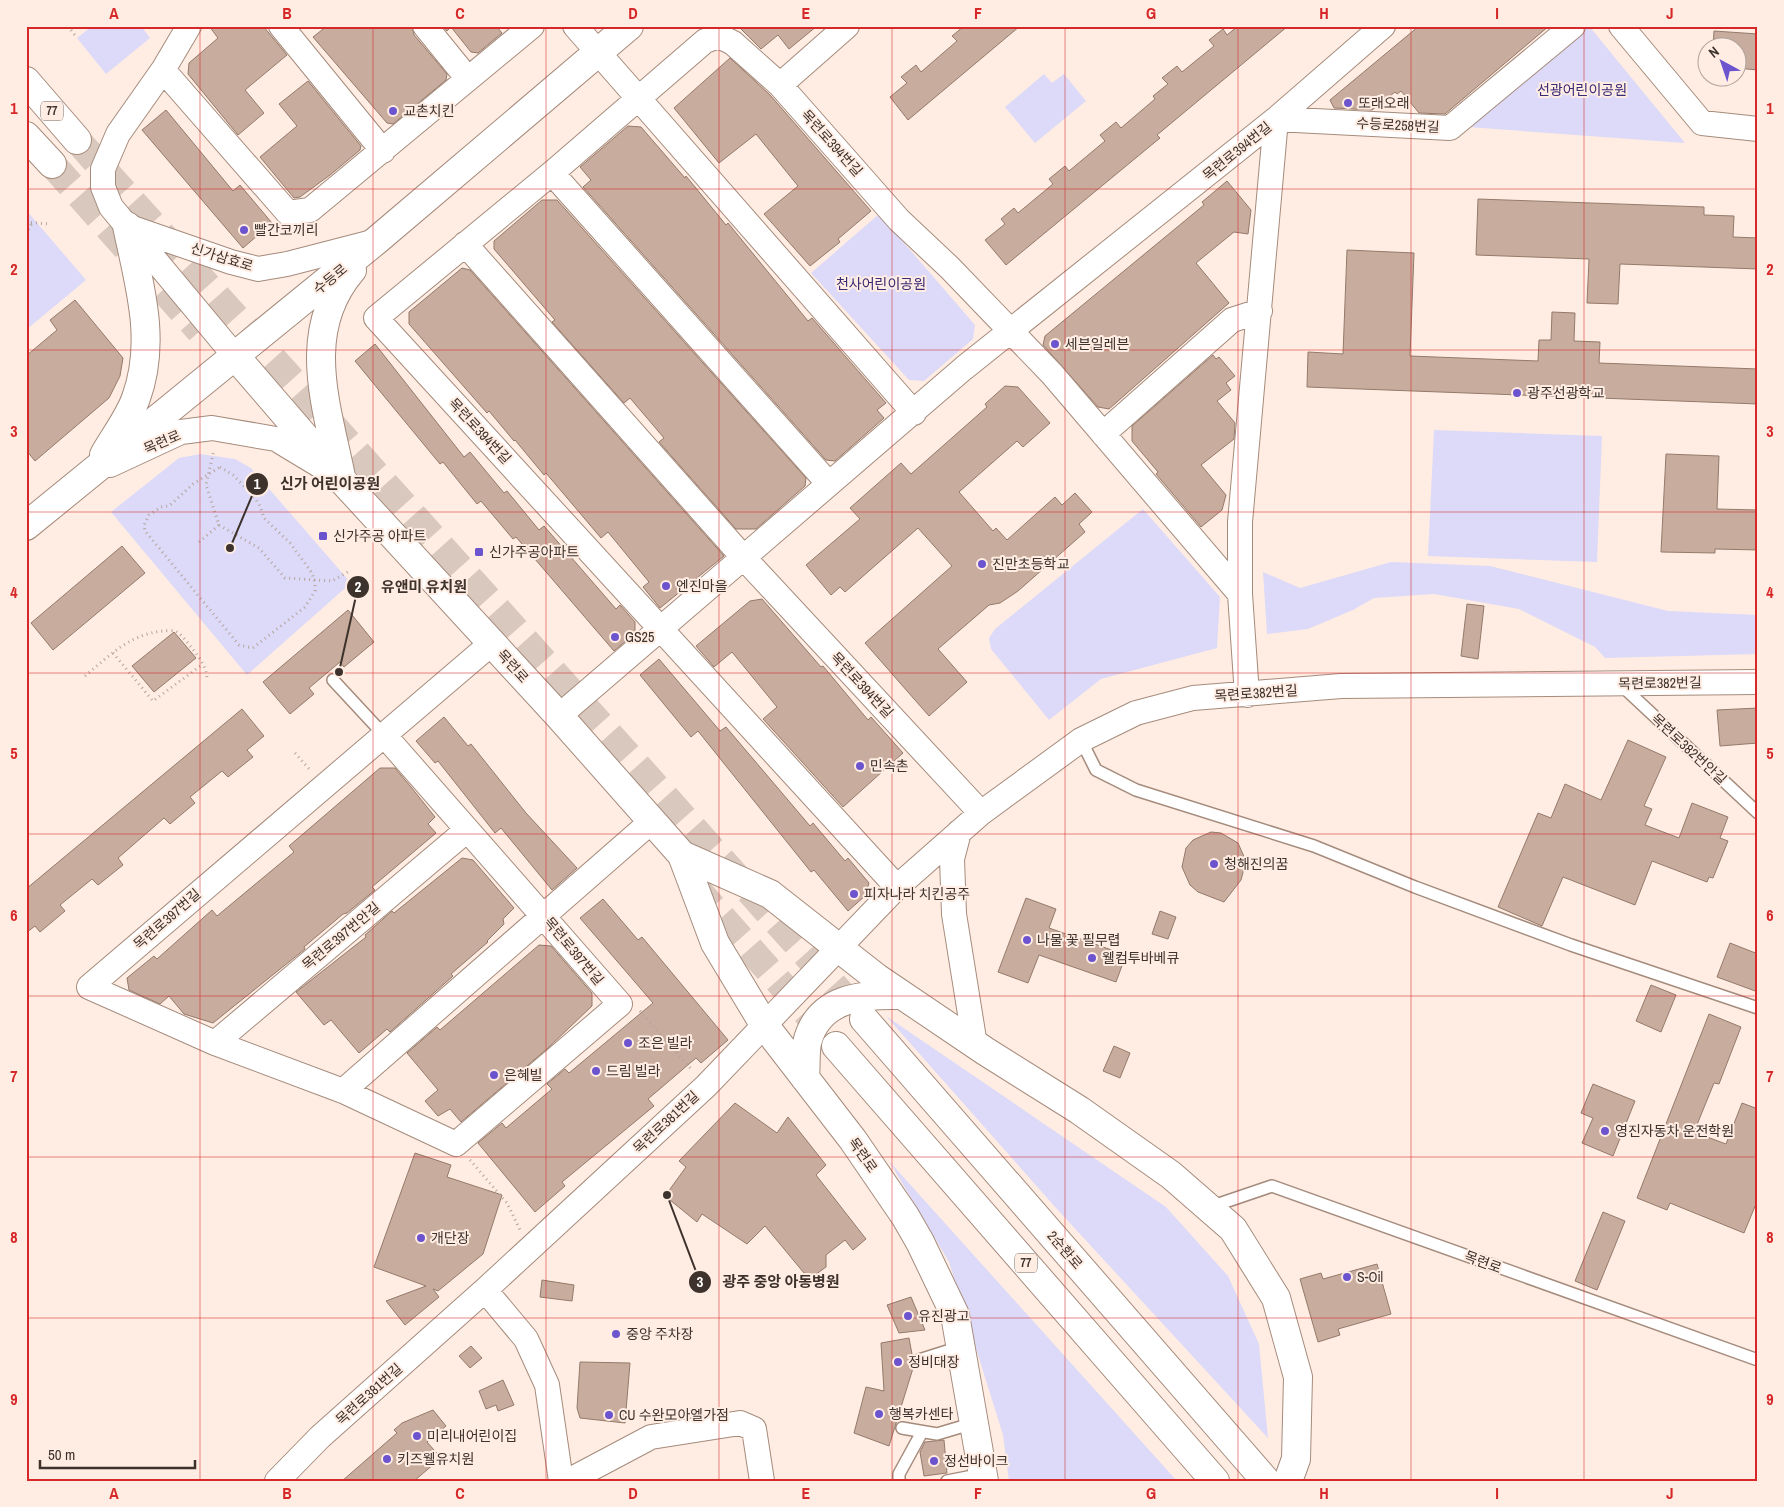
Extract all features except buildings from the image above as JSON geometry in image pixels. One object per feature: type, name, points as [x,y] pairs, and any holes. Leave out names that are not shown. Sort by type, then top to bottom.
[{"type":"main road","name":"수등로","points":[[26,526],[95,472],[377,240],[629,26]]},
{"type":"main road","name":"77","points":[[26,81],[78,140]]},
{"type":"main road","points":[[26,136],[52,164]]},
{"type":"main road","points":[[95,472],[136,399],[144,367],[146,319],[127,226]]},
{"type":"main road","points":[[341,479],[319,365],[322,333],[340,283],[377,240]]},
{"type":"main road","name":"목련로","points":[[235,356],[341,479],[559,716],[682,855],[714,943],[765,1026],[854,1140],[906,1216],[955,1315],[983,1477]]},
{"type":"main road","name":"목련로","points":[[682,855],[770,894],[877,978],[975,1044],[1079,1110],[1171,1175],[1233,1228],[1276,1298],[1298,1377],[1296,1459],[1288,1481]]},
{"type":"main road","points":[[805,1078],[807,1043],[815,1024],[827,1010],[840,1001],[873,994],[902,995]]},
{"type":"main road","name":"2순환로","points":[[864,1019],[1266,1481]]},
{"type":"main road","name":"77","points":[[836,1046],[1215,1481]]},
{"type":"street","points":[[189,26],[163,70],[118,134],[103,169],[104,187],[111,207],[235,356]]},
{"type":"street","points":[[281,26],[383,151]]},
{"type":"street","points":[[424,26],[468,79]]},
{"type":"street","points":[[163,70],[288,213],[310,210],[532,26]]},
{"type":"street","points":[[575,26],[914,413]]},
{"type":"street","points":[[780,85],[847,26]]},
{"type":"street","name":"목련로394번길","points":[[559,716],[914,413],[964,368],[1276,119],[1383,26]]},
{"type":"street","name":"수등로258번길","points":[[1276,119],[1450,128],[1573,26]]},
{"type":"street","points":[[1621,26],[1702,123],[1758,129]]},
{"type":"street","name":"목련로394번길","points":[[897,887],[376,318],[552,173],[705,41],[719,36],[733,43],[780,85],[899,220],[950,268],[1052,374],[1240,594]]},
{"type":"street","name":"목련로394번길","points":[[1247,695],[1240,594],[1240,522],[1276,119]]},
{"type":"street","points":[[552,173],[829,484]]},
{"type":"street","name":"신가삼효로","points":[[127,226],[231,262],[258,269],[288,264],[377,240]]},
{"type":"street","name":"목련로394번길","points":[[465,244],[743,557],[981,813]]},
{"type":"street","points":[[1102,434],[1232,320],[1260,311]]},
{"type":"street","name":"목련로","points":[[95,472],[182,432],[212,428],[276,438],[341,479]]},
{"type":"street","name":"목련로397번길","points":[[215,1043],[89,987],[228,866],[385,736],[492,643]]},
{"type":"street","name":"목련로382번길","points":[[839,947],[897,887],[981,813],[1080,740],[1136,713],[1193,698],[1341,686],[1758,682]]},
{"type":"street","name":"목련로397번길","points":[[385,736],[620,1004]]},
{"type":"street","points":[[343,1091],[652,822]]},
{"type":"street","name":"목련로397번안길","points":[[215,1043],[467,830]]},
{"type":"street","points":[[959,832],[952,858],[954,914],[975,1044]]},
{"type":"street","name":"목련로381번길","points":[[277,1481],[320,1437],[485,1290],[706,1086],[839,947]]},
{"type":"street","points":[[215,1043],[343,1091],[456,1144],[620,1004]]},
{"type":"street","points":[[485,1290],[526,1339],[547,1386],[561,1481]]},
{"type":"street","points":[[568,1481],[650,1437],[740,1424],[754,1429],[762,1481]]},
{"type":"lane","points":[[333,680],[385,736]]},
{"type":"lane","name":"목련로382번안길","points":[[1620,684],[1758,814]]},
{"type":"lane","points":[[1080,740],[1096,770],[1136,790],[1314,846],[1415,887],[1571,945],[1758,1008]]},
{"type":"lane","name":"목련로","points":[[1208,1207],[1272,1186],[1758,1360]]},
{"type":"lane","points":[[919,1360],[960,1347]]},
{"type":"lane","points":[[902,1428],[936,1434],[974,1423]]},
{"type":"lane","points":[[899,1481],[899,1474],[922,1432]]},
{"type":"lane","points":[[947,1481],[983,1477]]},
{"type":"path","points":[[68,26],[78,38]]},
{"type":"path","points":[[26,222],[49,224]]},
{"type":"path","points":[[26,234],[32,222]]},
{"type":"path","points":[[214,448],[206,485],[219,525],[259,548],[285,578],[332,581],[351,570]]},
{"type":"path","points":[[220,467],[233,475],[253,495],[260,506],[264,518],[286,538],[312,573],[314,580],[315,591],[305,607],[253,648],[239,645],[146,531],[144,524],[149,515],[161,507],[169,506],[208,473],[220,467]]},
{"type":"path","points":[[199,542],[219,525]]},
{"type":"path","points":[[85,676],[129,640],[142,634],[174,631],[183,638],[203,664],[207,680]]},
{"type":"path","points":[[113,653],[153,701],[203,664]]},
{"type":"path","points":[[620,1004],[636,1006],[696,1074]]},
{"type":"path","points":[[456,1144],[507,1203],[522,1235]]},
{"type":"green space","points":[[92,26],[141,26],[150,38],[106,74],[77,38]]},
{"type":"green space","name":"선광어린이공원","points":[[1586,26],[1589,26],[1685,143],[1468,127]]},
{"type":"green space","points":[[1044,74],[1052,83],[1064,74],[1086,101],[1035,143],[1005,107]]},
{"type":"green space","points":[[26,210],[86,280],[26,330]]},
{"type":"green space","name":"천사어린이공원","points":[[879,214],[975,325],[973,339],[924,381],[909,380],[811,273]]},
{"type":"green space","points":[[1434,430],[1602,436],[1597,562],[1428,556]]},
{"type":"green space","points":[[200,454],[235,459],[251,468],[351,583],[247,675],[111,512],[179,458]]},
{"type":"green space","points":[[1143,509],[1220,597],[1217,648],[1101,679],[1049,720],[991,649],[989,638],[995,629]]},
{"type":"green space","points":[[1391,562],[1490,566],[1668,611],[1758,615],[1758,654],[1605,658],[1595,647],[1519,609],[1434,594],[1374,598],[1353,610],[1308,629],[1267,634],[1263,572],[1300,588]]},
{"type":"green space","points":[[886,1016],[1166,1207],[1228,1276],[1259,1344],[1268,1438],[1056,1208]]},
{"type":"green space","points":[[889,1161],[1177,1481],[1009,1481],[1003,1435],[949,1262]]},
{"type":"tunnel","points":[[77,140],[863,1018]]},
{"type":"tunnel","points":[[52,164],[200,331]]},
{"type":"tunnel","points":[[694,886],[836,1046]]},
{"type":"place","name":"또래오래","points":[[1348,103]]},
{"type":"place","name":"교촌치킨","points":[[393,111]]},
{"type":"place","name":"빨간코끼리","points":[[244,230]]},
{"type":"place","name":"세븐일레븐","points":[[1055,344]]},
{"type":"place","name":"광주선광학교","points":[[1517,393]]},
{"type":"place","name":"신가주공 아파트","points":[[323,536]]},
{"type":"place","name":"신가 어린이공원","points":[[230,548]]},
{"type":"place","name":"신가주공아파트","points":[[479,552]]},
{"type":"place","name":"진만초등학교","points":[[982,564]]},
{"type":"place","name":"엔진마을","points":[[666,586]]},
{"type":"place","name":"GS25","points":[[615,637]]},
{"type":"place","name":"유앤미 유치원","points":[[339,672]]},
{"type":"place","name":"민속촌","points":[[860,766]]},
{"type":"place","name":"청해진의꿈","points":[[1214,864]]},
{"type":"place","name":"피자나라 치킨공주","points":[[854,894]]},
{"type":"place","name":"나물 꽃 필무렵","points":[[1027,940]]},
{"type":"place","name":"웰컴투바베큐","points":[[1092,958]]},
{"type":"place","name":"조은 빌라","points":[[628,1043]]},
{"type":"place","name":"드림 빌라","points":[[596,1071]]},
{"type":"place","name":"은혜빌","points":[[494,1075]]},
{"type":"place","name":"영진자동차 운전학원","points":[[1605,1131]]},
{"type":"place","name":"광주 중앙 아동병원","points":[[667,1195]]},
{"type":"place","name":"개단장","points":[[421,1238]]},
{"type":"place","name":"S-Oil","points":[[1347,1277]]},
{"type":"place","name":"유진광고","points":[[908,1316]]},
{"type":"place","name":"중앙 주차장","points":[[616,1334]]},
{"type":"place","name":"정비대장","points":[[898,1362]]},
{"type":"place","name":"행복카센타","points":[[879,1414]]},
{"type":"place","name":"CU 수완모아엘가점","points":[[609,1415]]},
{"type":"place","name":"미리내어린이집","points":[[417,1436]]},
{"type":"place","name":"키즈웰유치원","points":[[387,1459]]},
{"type":"place","name":"정선바이크","points":[[934,1461]]}]
